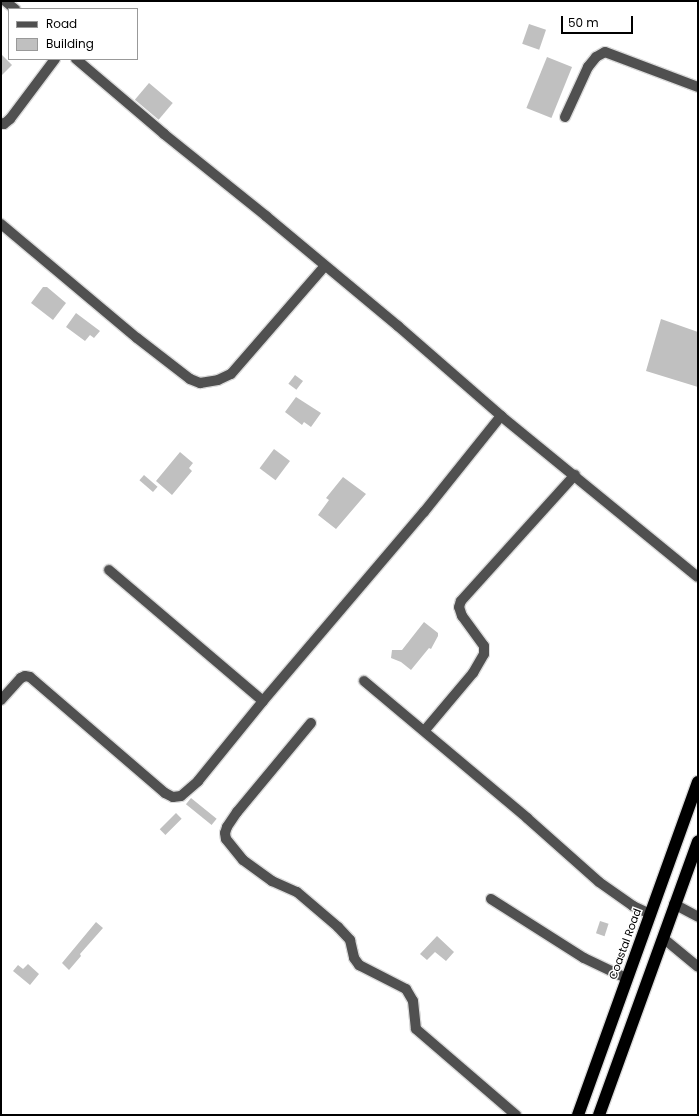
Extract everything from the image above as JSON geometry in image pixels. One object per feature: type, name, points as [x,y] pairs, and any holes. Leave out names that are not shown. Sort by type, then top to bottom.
[{"type":"highway","name":"Coastal Road","points":[[578,1115],[626,978],[698,782]]},
{"type":"highway","points":[[599,1115],[698,841]]},
{"type":"street","points":[[5,1],[14,8]]},
{"type":"street","points":[[564,117],[588,67],[596,57],[605,52],[698,87]]},
{"type":"street","points":[[1,123],[4,124],[10,119],[54,60]]},
{"type":"street","points":[[77,60],[164,134],[266,216],[398,326],[502,416],[698,577]]},
{"type":"street","points":[[1,224],[137,338],[190,379],[200,383],[218,380],[230,374],[325,266]]},
{"type":"street","points":[[1,700],[21,678],[25,676],[30,677],[165,793],[173,797],[181,796],[198,781],[263,701],[424,512],[502,416]]},
{"type":"street","points":[[424,730],[473,673],[484,654],[484,646],[462,616],[459,607],[461,601],[575,475]]},
{"type":"street","points":[[110,570],[263,701]]},
{"type":"street","points":[[364,681],[424,730],[599,882],[633,906],[650,914]]},
{"type":"street","points":[[311,723],[237,812],[227,827],[225,833],[226,839],[242,860],[272,880],[297,892],[338,926],[350,940],[354,958],[359,965],[406,989],[413,1001],[416,1029],[516,1115]]},
{"type":"street","points":[[491,899],[584,958],[626,978]]},
{"type":"street","points":[[674,904],[698,917]]},
{"type":"street","points":[[663,938],[698,967]]},
{"type":"building","points":[[529,24],[546,30],[539,50],[522,44]]},
{"type":"building","points":[[1,54],[12,65],[1,76]]},
{"type":"building","points":[[547,57],[572,67],[551,118],[526,108]]},
{"type":"building","points":[[149,83],[173,103],[159,120],[135,100]]},
{"type":"building","points":[[43,287],[47,287],[66,303],[53,320],[31,303]]},
{"type":"building","points":[[76,313],[100,331],[94,338],[90,335],[85,341],[66,327]]},
{"type":"building","points":[[661,319],[698,332],[698,387],[646,371]]},
{"type":"building","points":[[295,375],[303,381],[296,390],[288,384]]},
{"type":"building","points":[[296,397],[321,413],[311,427],[304,422],[302,425],[285,412]]},
{"type":"building","points":[[274,449],[290,461],[276,480],[260,468]]},
{"type":"building","points":[[180,452],[193,463],[189,468],[192,471],[172,495],[156,481]]},
{"type":"building","points":[[144,475],[158,487],[153,492],[139,480]]},
{"type":"building","points":[[343,477],[366,494],[336,529],[318,515],[329,500],[326,498]]},
{"type":"building","points":[[424,622],[438,633],[438,636],[431,649],[429,648],[411,670],[401,662],[391,658],[392,650],[402,650]]},
{"type":"building","points":[[191,798],[217,819],[212,825],[186,804]]},
{"type":"building","points":[[176,813],[182,819],[165,835],[160,829]]},
{"type":"building","points":[[600,921],[609,924],[605,936],[596,933]]},
{"type":"building","points":[[96,922],[103,928],[80,954],[81,956],[69,970],[62,963]]},
{"type":"building","points":[[437,936],[454,952],[446,961],[435,952],[427,960],[420,954]]},
{"type":"building","points":[[28,964],[39,974],[30,985],[13,971],[18,965],[23,969]]}]
